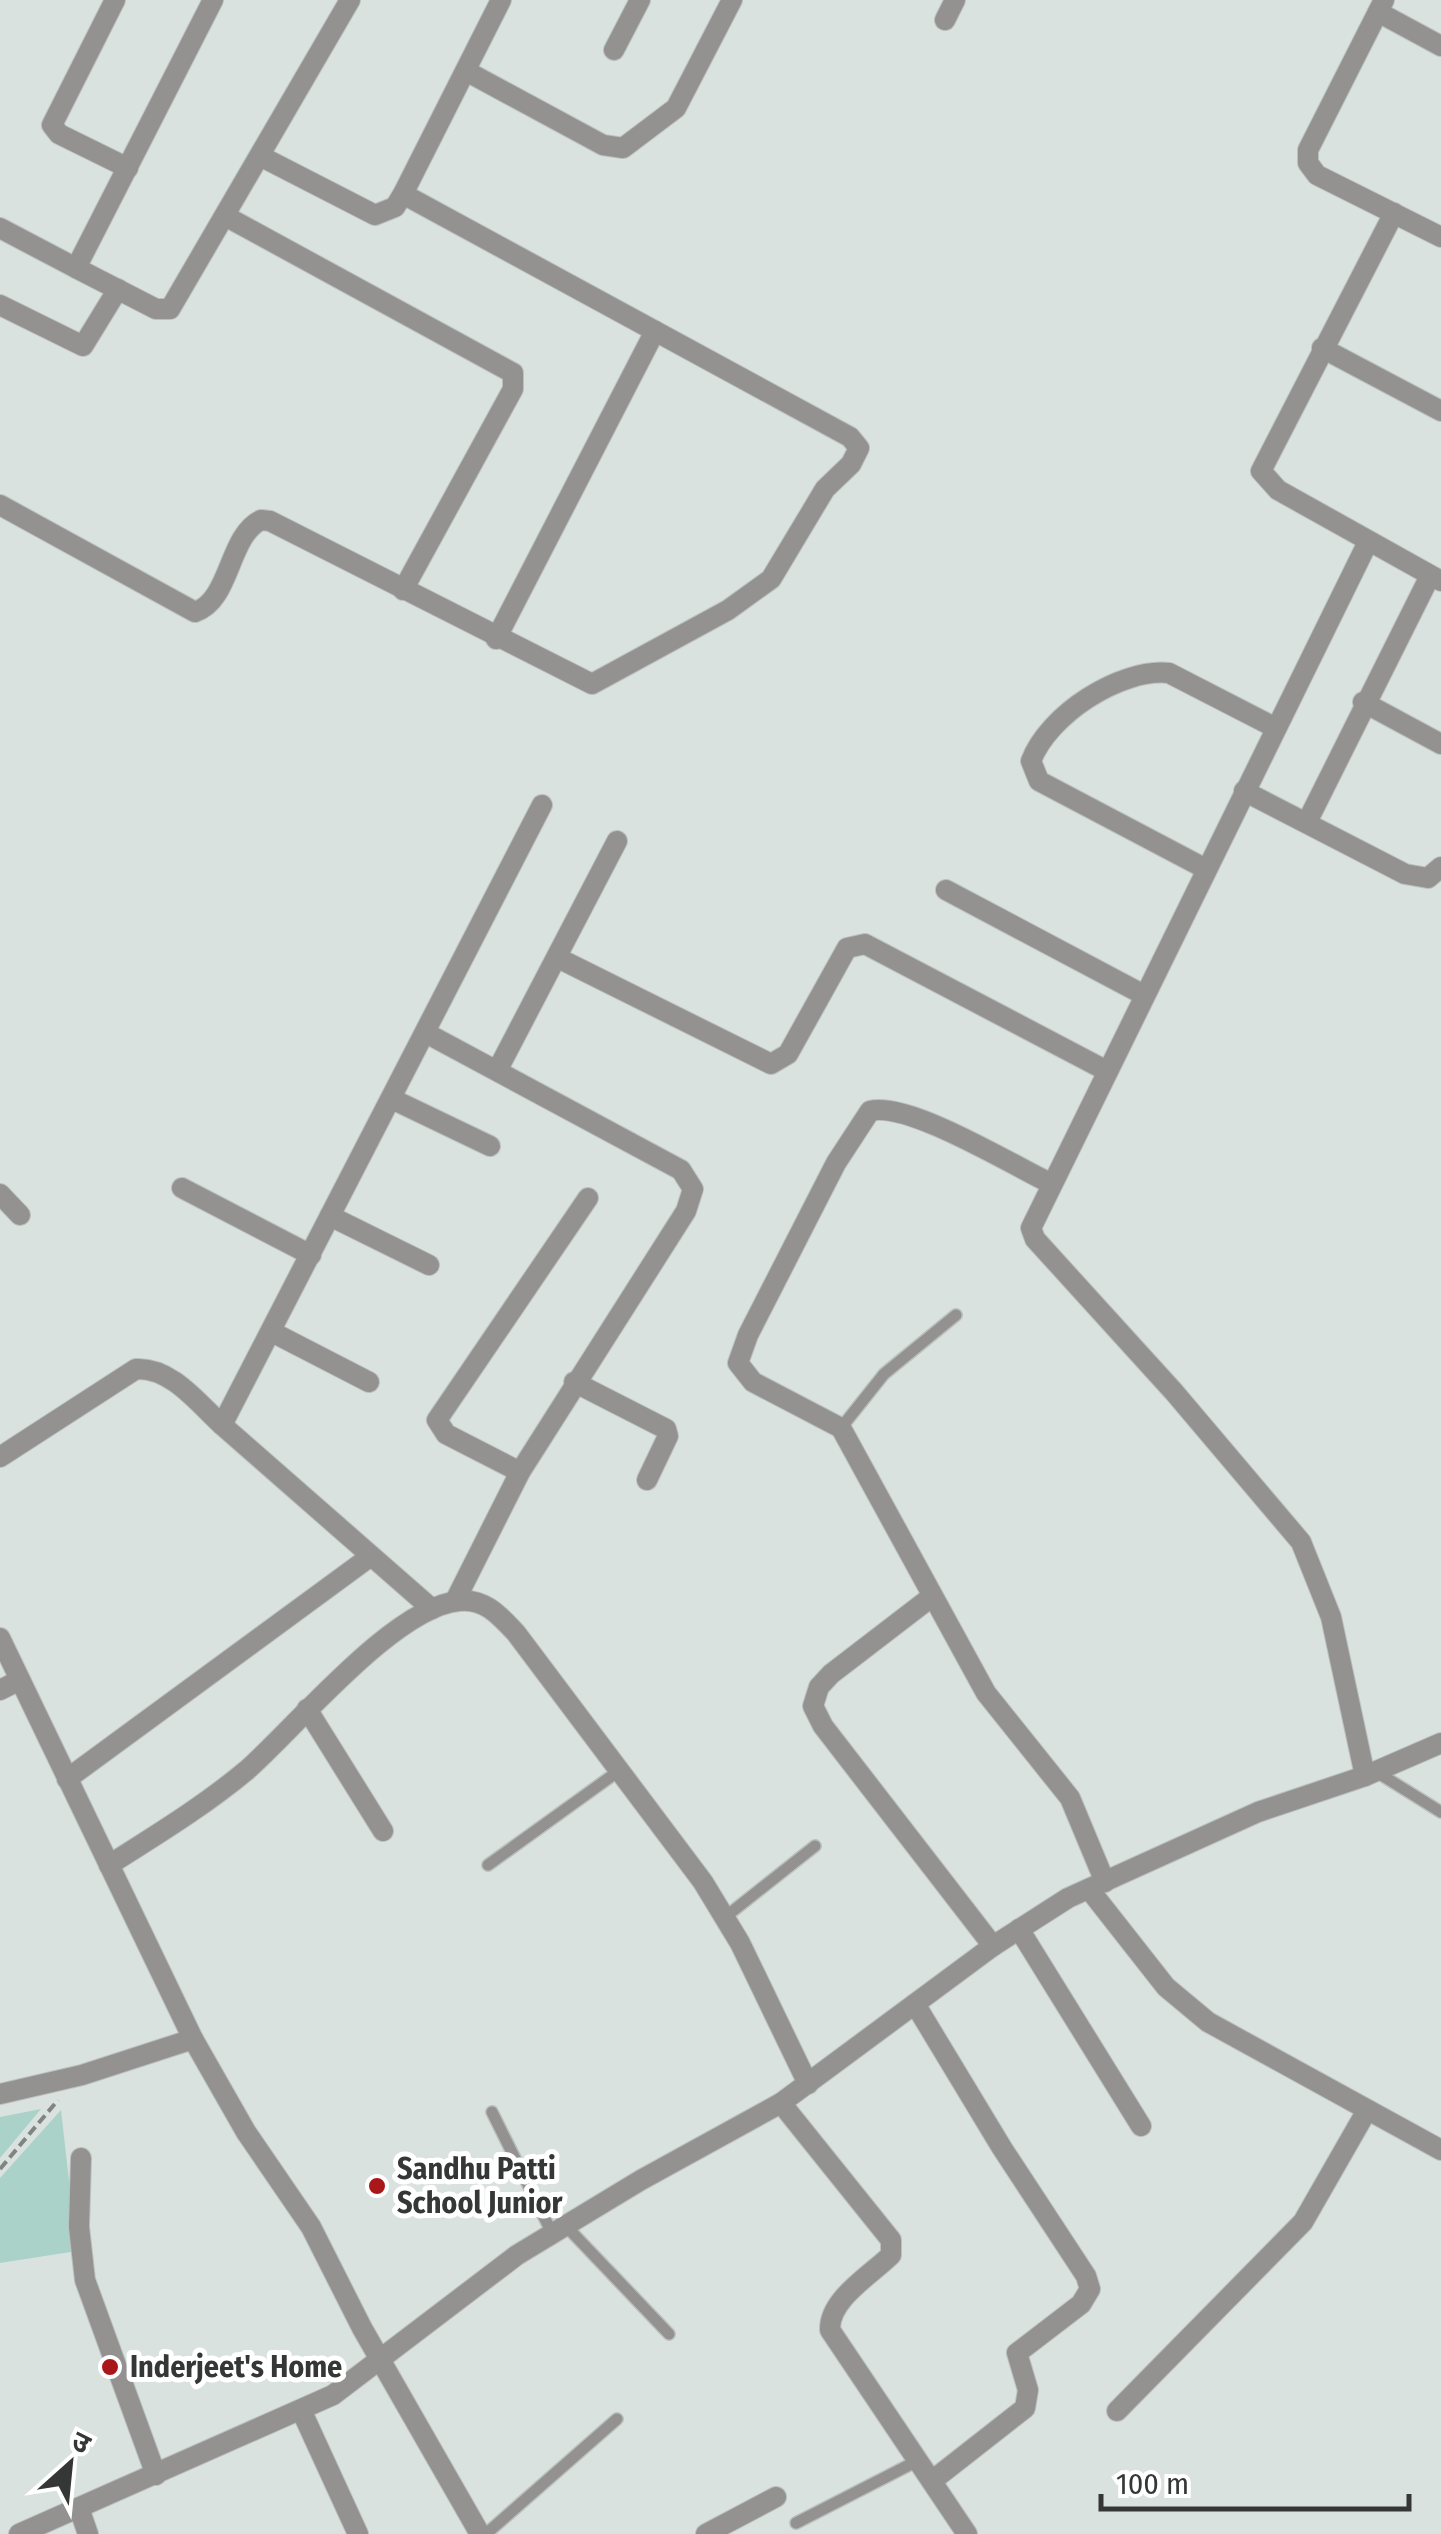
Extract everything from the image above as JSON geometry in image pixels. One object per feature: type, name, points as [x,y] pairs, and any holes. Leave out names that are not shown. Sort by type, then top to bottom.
[{"type":"street","points":[[115,0],[52,125],[59,134],[128,168]]},
{"type":"street","points":[[76,268],[213,0]]},
{"type":"street","points":[[0,228],[156,309],[170,310],[262,158],[350,0]]},
{"type":"street","points":[[262,158],[375,215],[395,207],[501,0]]},
{"type":"street","points":[[614,50],[640,0]]},
{"type":"street","points":[[466,71],[603,145],[623,148],[676,108],[732,0]]},
{"type":"street","points":[[945,20],[955,0]]},
{"type":"street","points":[[1441,46],[1381,6],[1307,156],[1316,174],[1441,237]]},
{"type":"street","points":[[0,505],[195,612],[209,603],[248,530],[262,520],[583,683],[600,681],[754,594],[784,562],[825,489],[856,457],[858,448],[850,437],[403,194]]},
{"type":"street","points":[[1307,822],[1364,702],[1436,578],[1278,490],[1261,471],[1394,212]]},
{"type":"street","points":[[227,217],[514,372],[514,389],[404,590]]},
{"type":"street","points":[[0,305],[83,346],[118,289]]},
{"type":"street","points":[[496,639],[655,331]]},
{"type":"street","points":[[1322,348],[1441,411]]},
{"type":"street","points":[[1368,542],[1032,1220],[1036,1239],[1174,1392],[1301,1542],[1331,1617],[1370,1774]]},
{"type":"street","points":[[1206,870],[1039,780],[1031,761],[1036,748],[1052,724],[1080,702],[1154,672],[1169,673],[1276,728]]},
{"type":"street","points":[[1364,702],[1441,744]]},
{"type":"street","points":[[1244,790],[1405,874],[1428,878],[1441,867]]},
{"type":"street","points":[[222,1425],[542,805]]},
{"type":"street","points":[[498,1068],[617,841]]},
{"type":"street","points":[[946,890],[1144,995]]},
{"type":"street","points":[[558,958],[771,1064],[788,1054],[847,948],[864,944],[1107,1071]]},
{"type":"street","points":[[426,1033],[498,1068],[681,1170],[694,1189],[686,1211],[520,1472],[455,1600]]},
{"type":"street","points":[[392,1098],[490,1146]]},
{"type":"street","points":[[1050,1183],[916,1118],[883,1109],[866,1116],[836,1162],[738,1356],[745,1377],[842,1428],[930,1598],[986,1693],[1070,1798],[1097,1885],[1151,1969],[1190,2008],[1366,2112],[1441,2150]]},
{"type":"street","points":[[182,1188],[311,1254]]},
{"type":"street","points":[[0,1194],[20,1215]]},
{"type":"street","points":[[520,1472],[446,1434],[437,1420],[588,1198]]},
{"type":"street","points":[[330,1216],[429,1265]]},
{"type":"street","points":[[272,1332],[369,1382]]},
{"type":"street","points":[[0,1457],[136,1369],[149,1368],[171,1379],[432,1609]]},
{"type":"street","points":[[574,1382],[666,1429],[668,1436],[647,1480]]},
{"type":"street","points":[[68,1779],[371,1556]]},
{"type":"street","points":[[930,1598],[830,1674],[819,1686],[813,1706],[823,1726],[993,1946]]},
{"type":"street","points":[[109,1865],[199,1808],[386,1640],[432,1609],[455,1600],[488,1606],[500,1616],[620,1770],[724,1918],[808,2084]]},
{"type":"street","points":[[0,1638],[193,2038],[246,2132],[311,2227],[483,2534]]},
{"type":"street","points":[[0,1690],[20,1680]]},
{"type":"street","points":[[307,1709],[383,1830]]},
{"type":"street","points":[[19,2534],[302,2412],[383,2361],[476,2284],[559,2229],[781,2104],[993,1946],[1097,1885],[1258,1812],[1370,1774],[1441,1743]]},
{"type":"street","points":[[1019,1929],[1141,2126]]},
{"type":"street","points":[[915,2004],[1086,2276],[1090,2289],[1085,2300],[1017,2353],[1028,2390],[1025,2408],[932,2480]]},
{"type":"street","points":[[0,2094],[82,2074],[193,2038]]},
{"type":"street","points":[[781,2104],[892,2240],[891,2255],[842,2301],[832,2314],[830,2330],[966,2534]]},
{"type":"street","points":[[1118,2411],[1304,2222],[1366,2112]]},
{"type":"street","points":[[81,2158],[79,2227],[85,2280],[156,2475]]},
{"type":"street","points":[[302,2412],[358,2534]]},
{"type":"street","points":[[706,2534],[776,2497]]},
{"type":"street","points":[[80,2508],[88,2534]]},
{"type":"lane","points":[[842,1428],[884,1374],[956,1315]]},
{"type":"lane","points":[[488,1865],[620,1770]]},
{"type":"lane","points":[[1370,1774],[1441,1812]]},
{"type":"lane","points":[[724,1918],[815,1846]]},
{"type":"lane","points":[[492,2112],[559,2229],[669,2334]]},
{"type":"lane","points":[[483,2534],[617,2419]]},
{"type":"lane","points":[[796,2523],[919,2460]]},
{"type":"path","points":[[0,2169],[59,2099]]},
{"type":"green space","points":[[41,2109],[0,2158],[0,2117]]},
{"type":"green space","points":[[61,2110],[77,2251],[0,2263],[0,2178]]},
{"type":"place","name":"Sandhu Patti School Junior","points":[[377,2186]]},
{"type":"place","name":"Inderjeet's Home","points":[[110,2367]]}]
